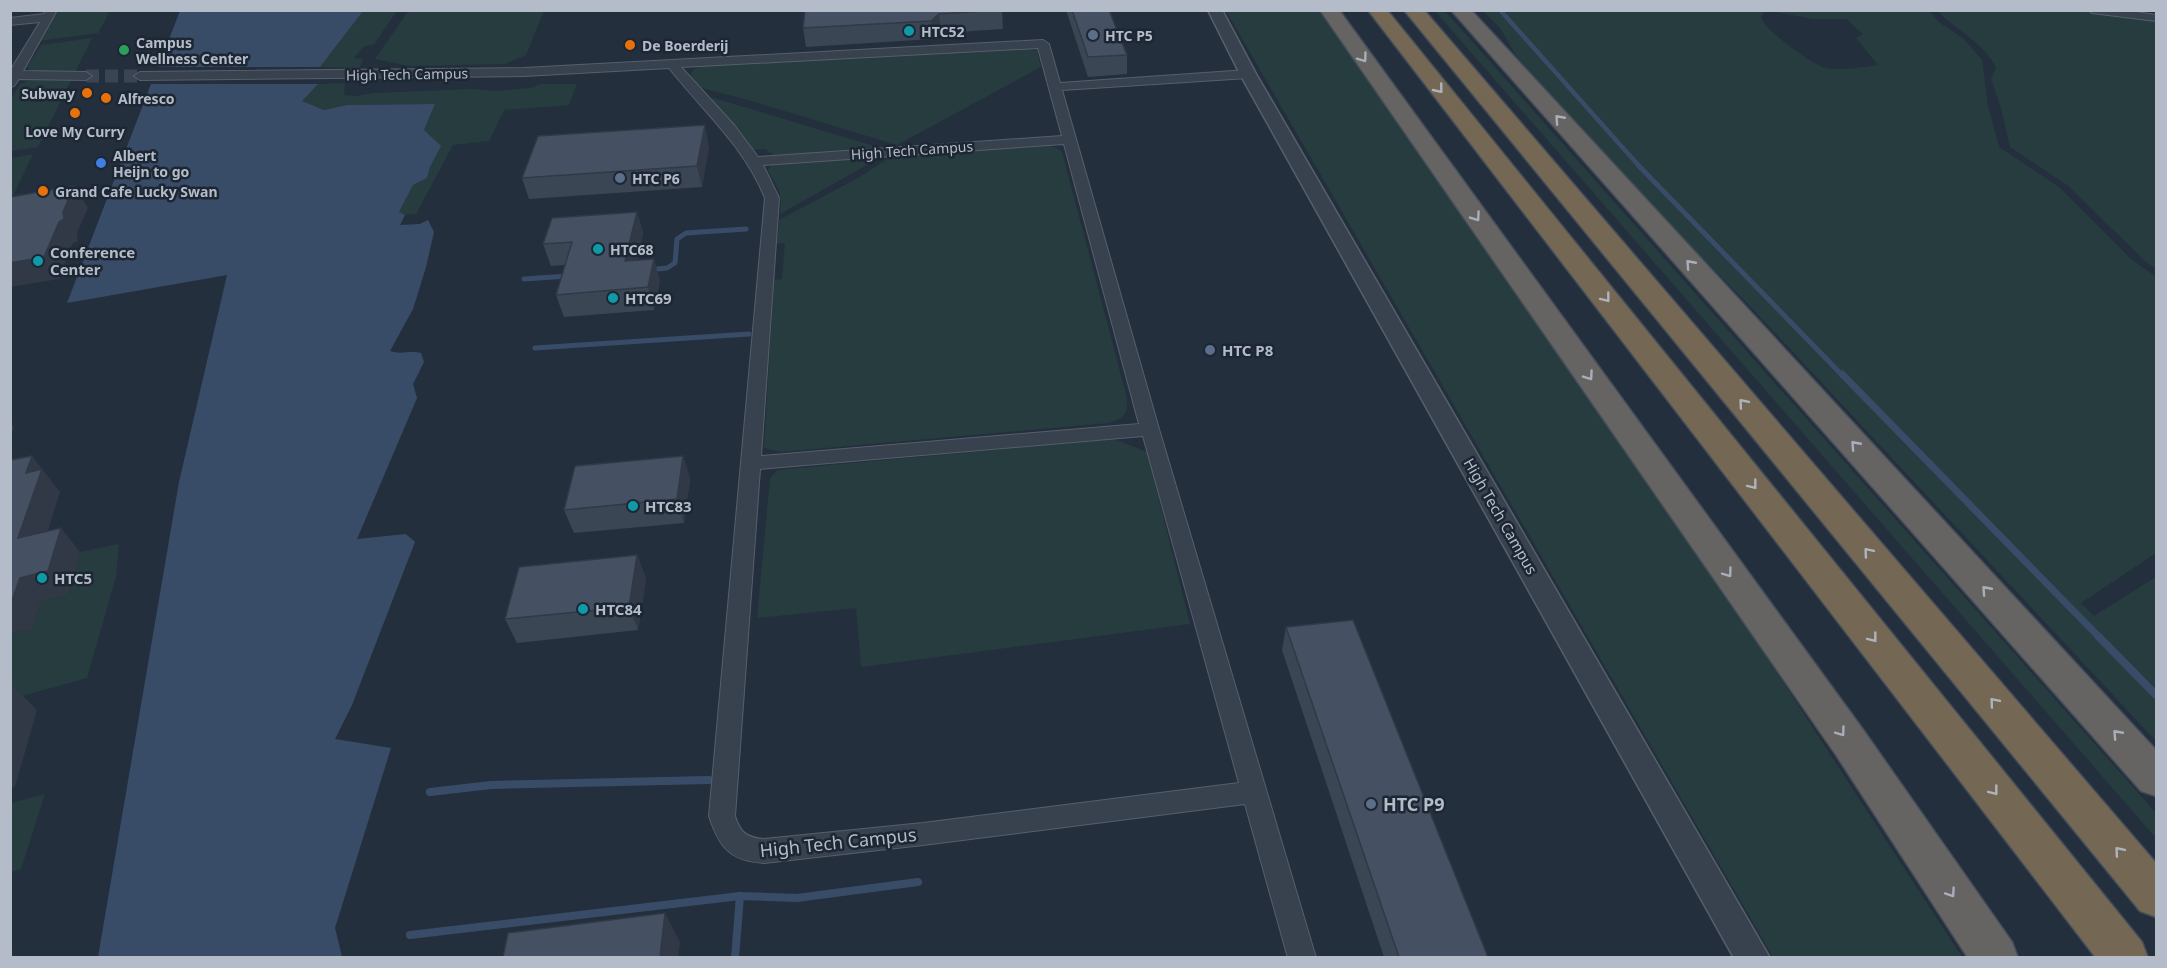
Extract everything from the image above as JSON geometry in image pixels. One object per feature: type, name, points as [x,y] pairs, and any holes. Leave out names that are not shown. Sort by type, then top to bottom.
[{"type":"highway","points":[[1329,10],[1850,743],[1995,957]]},
{"type":"highway","points":[[1377,10],[2125,957]]},
{"type":"highway","points":[[1413,10],[2157,896]]},
{"type":"highway","points":[[1460,10],[2157,777]]},
{"type":"street","name":"High Tech Campus","points":[[1215,10],[1248,74],[1754,957]]},
{"type":"street","points":[[2092,10],[2157,18]]},
{"type":"street","points":[[10,22],[51,14]]},
{"type":"street","points":[[13,79],[51,14]]},
{"type":"street","name":"High Tech Campus","points":[[140,76],[480,74],[674,66],[1043,44],[1068,140],[1302,957]]},
{"type":"street","name":"High Tech Campus","points":[[674,66],[694,92],[756,161],[772,198],[722,816],[726,830],[735,842],[748,851],[923,834],[1254,792]]},
{"type":"street","points":[[1054,87],[1248,74]]},
{"type":"street","points":[[13,79],[86,76]]},
{"type":"street","name":"High Tech Campus","points":[[756,161],[1068,140]]},
{"type":"street","points":[[750,463],[1150,429]]},
{"type":"green space","points":[[409,10],[544,11],[526,55],[505,64],[409,66],[375,59]]},
{"type":"green space","points":[[2069,10],[2156,20],[2156,269],[2067,185],[2010,147],[2001,108],[1991,79],[1996,68],[1977,44],[1938,11]]},
{"type":"green space","points":[[57,11],[110,11],[98,33],[38,41]]},
{"type":"green space","points":[[363,11],[397,11],[374,44],[363,47],[354,58],[364,59],[359,68],[320,67]]},
{"type":"green space","points":[[1226,11],[1320,11],[1664,499],[1962,957],[1773,957]]},
{"type":"green space","points":[[1435,11],[1445,11],[2156,813],[2156,838]]},
{"type":"green space","points":[[1483,11],[1765,11],[1761,17],[1770,30],[1811,61],[1832,69],[1878,65],[1856,38],[1863,34],[1846,19],[1813,19],[1770,11],[1929,11],[1940,23],[1964,39],[1982,60],[1988,106],[1999,147],[2059,187],[2131,259],[2156,277],[2156,553],[2081,603],[2094,616],[2156,577],[2156,741],[1750,306],[1662,218],[1517,57],[1500,28]]},
{"type":"green space","points":[[92,38],[75,72],[32,71],[27,67],[41,45]]},
{"type":"green space","points":[[1025,48],[1037,51],[1041,67],[897,145],[698,87],[690,74],[694,69],[702,66]]},
{"type":"green space","points":[[37,78],[72,78],[38,147],[11,151],[11,99],[20,84]]},
{"type":"green space","points":[[345,83],[344,95],[356,96],[374,93],[471,89],[496,91],[531,88],[540,84],[577,84],[569,105],[504,110],[489,141],[453,145],[416,214],[405,215],[399,212],[413,185],[427,178],[440,146],[424,130],[435,104],[347,105],[324,110],[301,101],[318,84]]},
{"type":"green space","points":[[714,98],[880,148],[775,156],[765,149],[750,150],[708,99]]},
{"type":"green space","points":[[1048,145],[1062,152],[1127,398],[1124,415],[1109,423],[781,452],[764,448],[774,280],[782,279],[785,243],[777,244],[779,220],[858,178],[892,156]]},
{"type":"green space","points":[[33,154],[11,200],[11,158]]},
{"type":"green space","points":[[883,156],[780,214],[780,194],[768,169],[773,165]]},
{"type":"green space","points":[[1114,439],[1147,452],[1190,624],[861,667],[856,608],[757,618],[770,479],[777,470]]},
{"type":"green space","points":[[119,544],[116,577],[87,678],[11,699],[10,634],[32,629],[41,601],[68,595],[80,552]]},
{"type":"green space","points":[[45,794],[21,869],[11,872],[11,803]]},
{"type":"water","points":[[180,10],[363,11],[320,67],[158,67]]},
{"type":"water","points":[[151,84],[318,84],[302,101],[324,110],[347,105],[435,104],[424,130],[441,146],[427,178],[413,185],[399,212],[405,215],[400,225],[420,224],[428,220],[434,232],[413,309],[390,351],[421,353],[424,362],[413,384],[417,398],[357,539],[406,534],[415,542],[352,705],[335,739],[391,748],[335,928],[342,957],[98,957],[179,482],[227,275],[67,303]]},
{"type":"building","points":[[805,10],[1000,10],[939,14],[931,21],[803,28]]},
{"type":"building","points":[[1072,10],[1109,10],[1127,55],[1088,57]]},
{"type":"building","points":[[705,125],[697,166],[522,178],[538,136]]},
{"type":"building","points":[[74,186],[63,212],[64,219],[59,222],[44,257],[10,263],[10,197]]},
{"type":"building","points":[[637,212],[625,261],[654,259],[648,287],[556,295],[572,242],[543,244],[552,218]]},
{"type":"building","points":[[32,456],[26,473],[42,469],[18,538],[61,528],[48,571],[20,578],[10,606],[10,460]]},
{"type":"building","points":[[683,456],[677,499],[564,510],[575,466]]},
{"type":"building","points":[[637,555],[629,607],[505,619],[519,567]]},
{"type":"building","name":"HTC P9","points":[[1353,620],[1488,957],[1399,957],[1286,627]]},
{"type":"building","points":[[665,913],[660,957],[503,957],[508,933]]},
{"type":"waterway","points":[[1500,10],[1640,167]]},
{"type":"waterway","points":[[1638,165],[1843,376]]},
{"type":"waterway","points":[[648,270],[667,268],[675,263],[677,239],[686,233],[746,229]]},
{"type":"waterway","points":[[524,279],[568,276]]},
{"type":"waterway","points":[[535,348],[749,334]]},
{"type":"waterway","points":[[1842,374],[2101,639]]},
{"type":"waterway","points":[[2099,637],[2156,695]]},
{"type":"waterway","points":[[430,792],[491,785],[709,780]]},
{"type":"waterway","points":[[740,896],[797,898],[918,882]]},
{"type":"waterway","points":[[410,935],[740,896]]},
{"type":"waterway","points":[[735,958],[740,896]]},
{"type":"tunnel","points":[[86,76],[140,76]]},
{"type":"place","name":"HTC52","points":[[909,31]]},
{"type":"place","name":"HTC P5","points":[[1093,35]]},
{"type":"place","name":"De Boerderij","points":[[630,45]]},
{"type":"place","name":"Campus Wellness Center","points":[[124,50]]},
{"type":"place","name":"Subway","points":[[87,93]]},
{"type":"place","name":"Alfresco","points":[[106,98]]},
{"type":"place","name":"Love My Curry","points":[[75,113]]},
{"type":"place","name":"Albert Heijn to go","points":[[101,163]]},
{"type":"place","name":"HTC P6","points":[[620,178]]},
{"type":"place","name":"Grand Cafe Lucky Swan","points":[[43,191]]},
{"type":"place","name":"HTC68","points":[[598,249]]},
{"type":"place","name":"Conference Center","points":[[38,261]]},
{"type":"place","name":"HTC69","points":[[613,298]]},
{"type":"place","name":"HTC P8","points":[[1210,350]]},
{"type":"place","name":"HTC83","points":[[633,506]]},
{"type":"place","name":"HTC5","points":[[42,578]]},
{"type":"place","name":"HTC84","points":[[583,609]]},
{"type":"place","name":"HTC P9","points":[[1371,804]]}]
